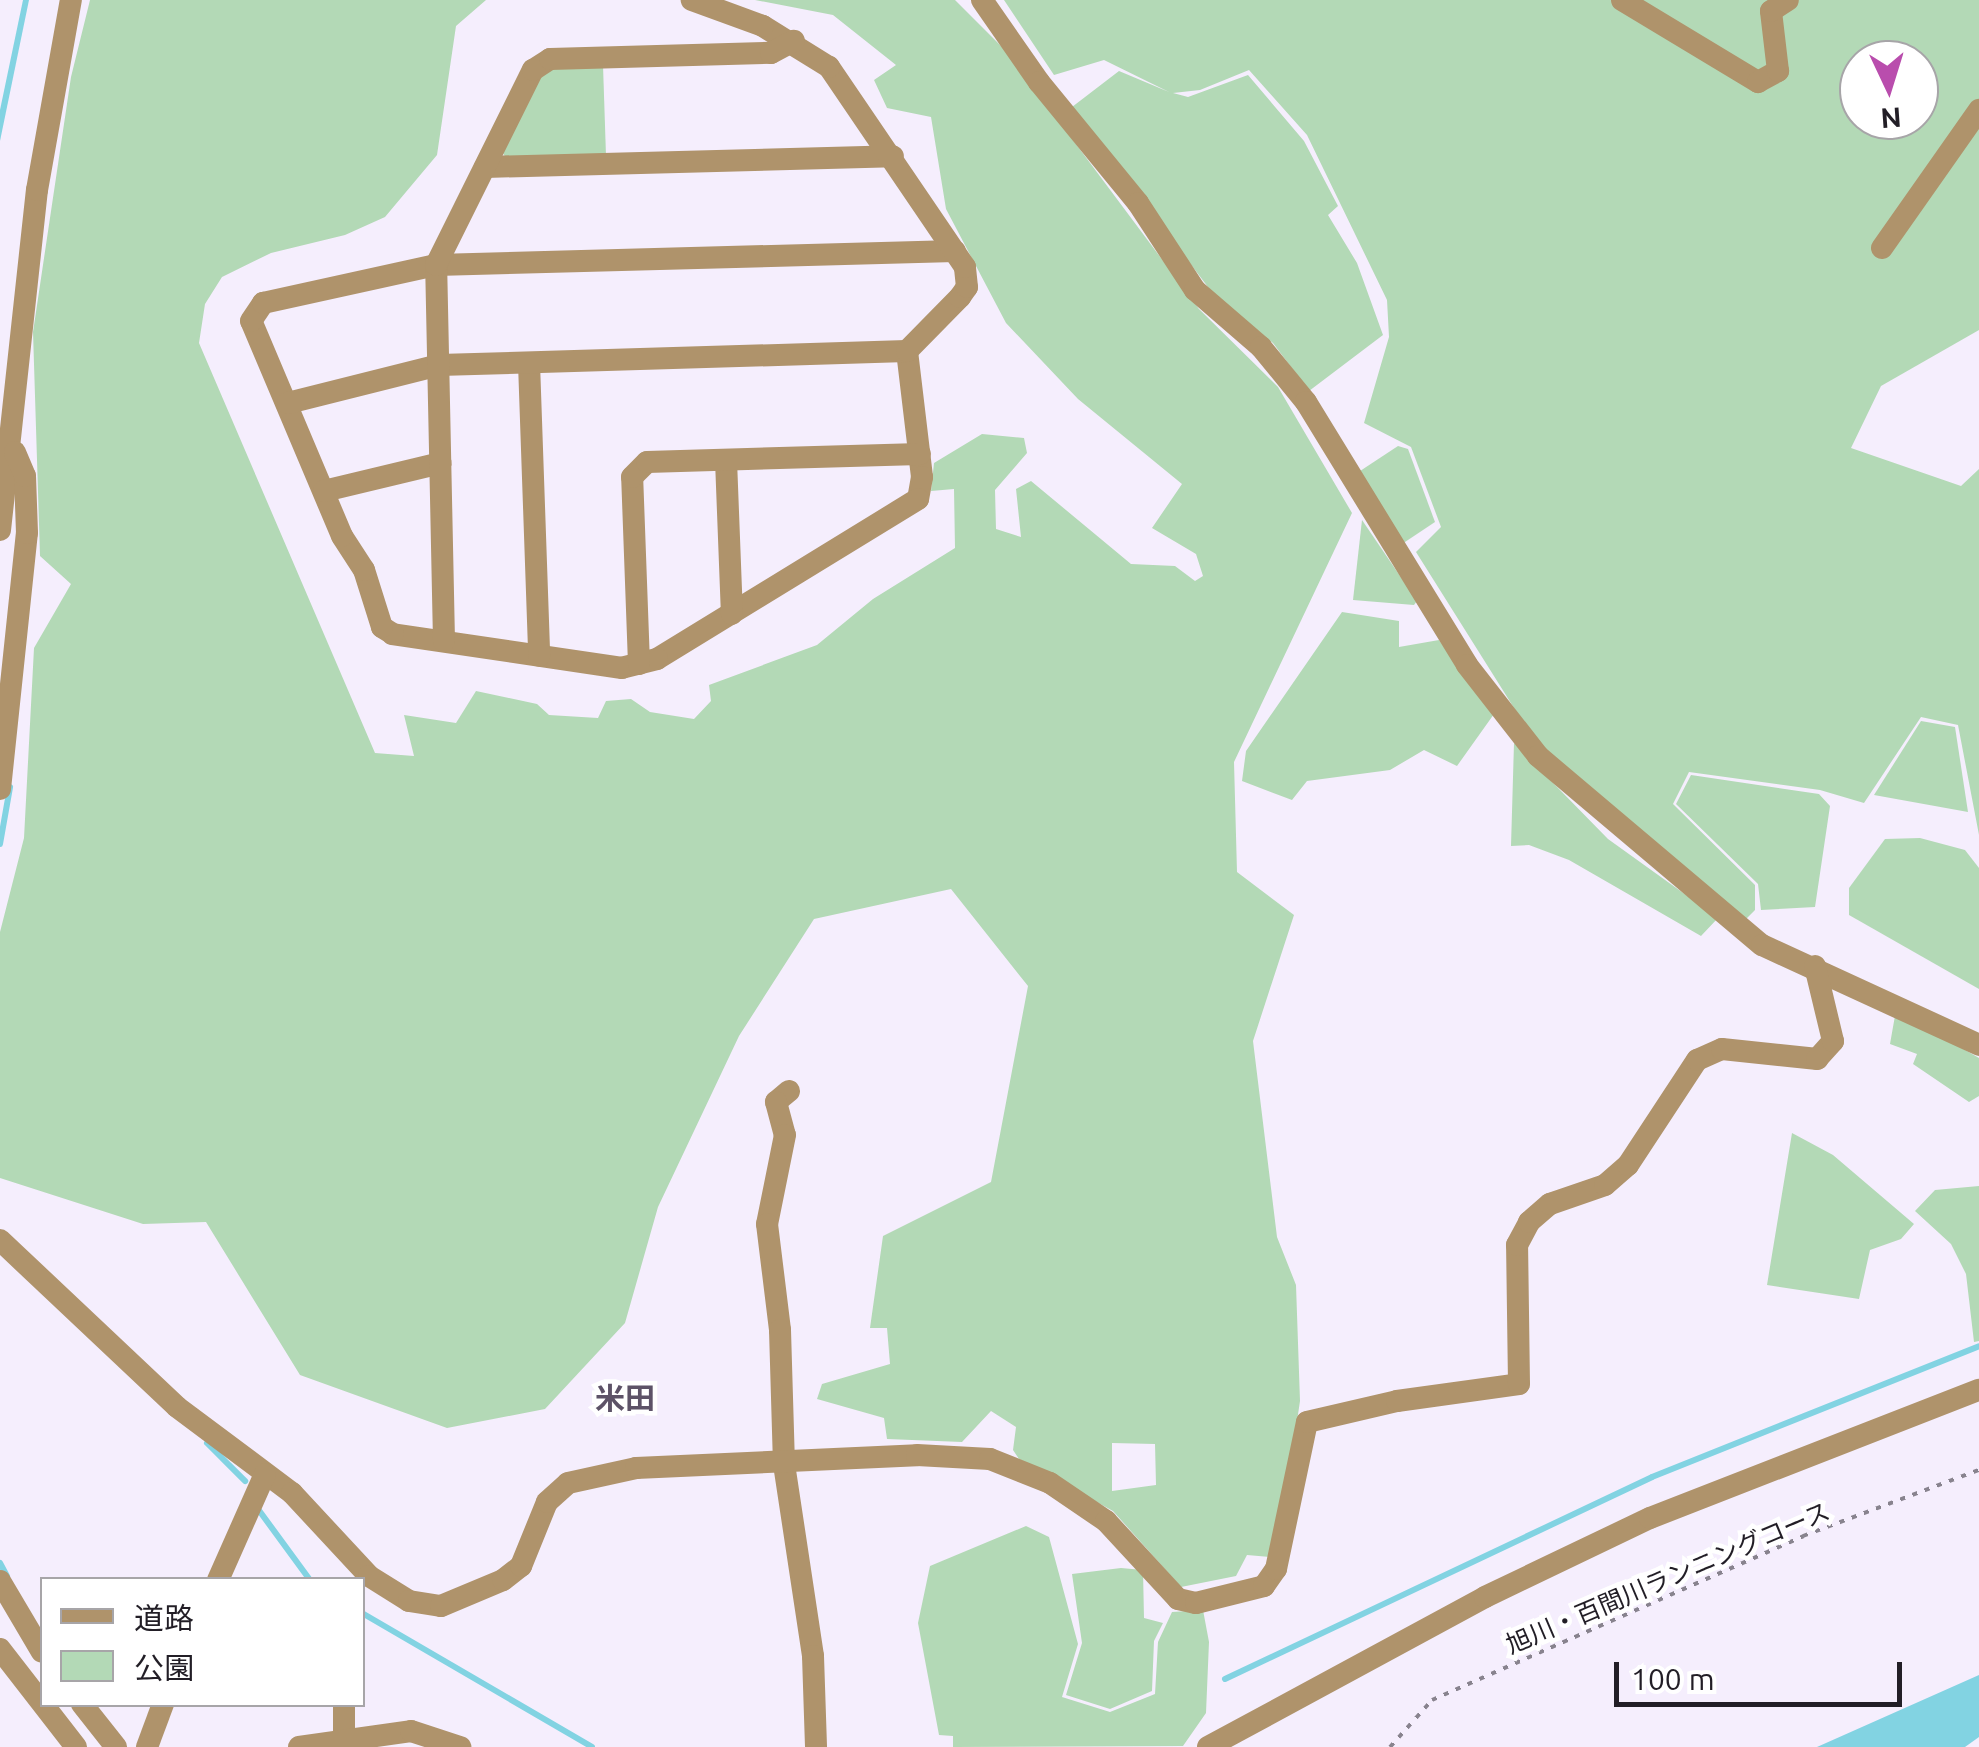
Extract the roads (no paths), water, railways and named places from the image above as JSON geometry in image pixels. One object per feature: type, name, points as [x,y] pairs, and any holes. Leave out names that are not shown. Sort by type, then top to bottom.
[{"type":"street","points":[[0,530],[14,449],[37,190],[71,0]]},
{"type":"street","points":[[288,402],[439,366],[907,351],[967,286],[956,251],[850,90],[794,41],[692,0]]},
{"type":"street","points":[[982,0],[1039,82],[1138,203],[1195,290],[1261,347],[1306,402],[1467,665],[1538,756],[1762,945],[1979,1044]]},
{"type":"street","points":[[1622,0],[1758,82],[1778,71],[1771,11],[1788,0]]},
{"type":"street","points":[[444,641],[436,266],[533,70],[550,59],[772,54],[794,41]]},
{"type":"street","points":[[1882,248],[1979,110]]},
{"type":"street","points":[[485,167],[893,156]]},
{"type":"street","points":[[907,351],[923,487],[909,508],[732,614],[639,664],[622,668],[444,641],[382,627],[364,570],[324,491],[252,321],[264,303],[436,266],[956,251]]},
{"type":"street","points":[[529,363],[539,656]]},
{"type":"street","points":[[0,789],[27,532],[25,476],[14,449]]},
{"type":"street","points":[[639,664],[632,478],[647,462],[920,454]]},
{"type":"street","points":[[726,460],[732,614]]},
{"type":"street","points":[[324,491],[441,463]]},
{"type":"street","points":[[366,1582],[409,1601],[441,1606],[472,1598],[521,1566],[548,1502],[568,1483],[636,1468],[918,1455],[990,1459],[1050,1483],[1106,1522],[1178,1599],[1196,1602],[1264,1586],[1288,1537],[1307,1422],[1397,1401],[1518,1384],[1516,1245],[1529,1222],[1550,1204],[1605,1186],[1628,1165],[1697,1060],[1722,1049],[1817,1058],[1834,1041],[1815,966]]},
{"type":"street","points":[[789,1091],[776,1102],[785,1136],[767,1224],[780,1330],[784,1464],[813,1656],[816,1747]]},
{"type":"street","points":[[0,1240],[177,1406],[292,1493],[362,1577]]},
{"type":"street","points":[[1208,1747],[1485,1598],[1650,1518],[1979,1390]]},
{"type":"street","points":[[219,1577],[265,1474]]},
{"type":"street","points":[[0,1581],[40,1649]]},
{"type":"street","points":[[0,1649],[40,1701]]},
{"type":"street","points":[[45,1707],[76,1747]]},
{"type":"street","points":[[84,1707],[116,1747]]},
{"type":"street","points":[[146,1747],[162,1707]]},
{"type":"street","points":[[344,1707],[344,1744]]},
{"type":"street","points":[[298,1747],[344,1744],[411,1731],[460,1747]]},
{"type":"water","points":[[23,0],[29,0],[0,141],[0,110]]},
{"type":"water","points":[[1979,1675],[1979,1737],[1965,1747],[1817,1747]]},
{"type":"waterway","points":[[0,844],[10,787]]},
{"type":"waterway","points":[[1225,1679],[1652,1477],[1979,1346]]},
{"type":"waterway","points":[[207,1443],[245,1481]]},
{"type":"waterway","points":[[258,1509],[308,1577]]},
{"type":"waterway","points":[[0,1563],[7,1576]]},
{"type":"waterway","points":[[365,1615],[592,1747]]},
{"type":"district","name":"米田","points":[[625,1398]]}]
